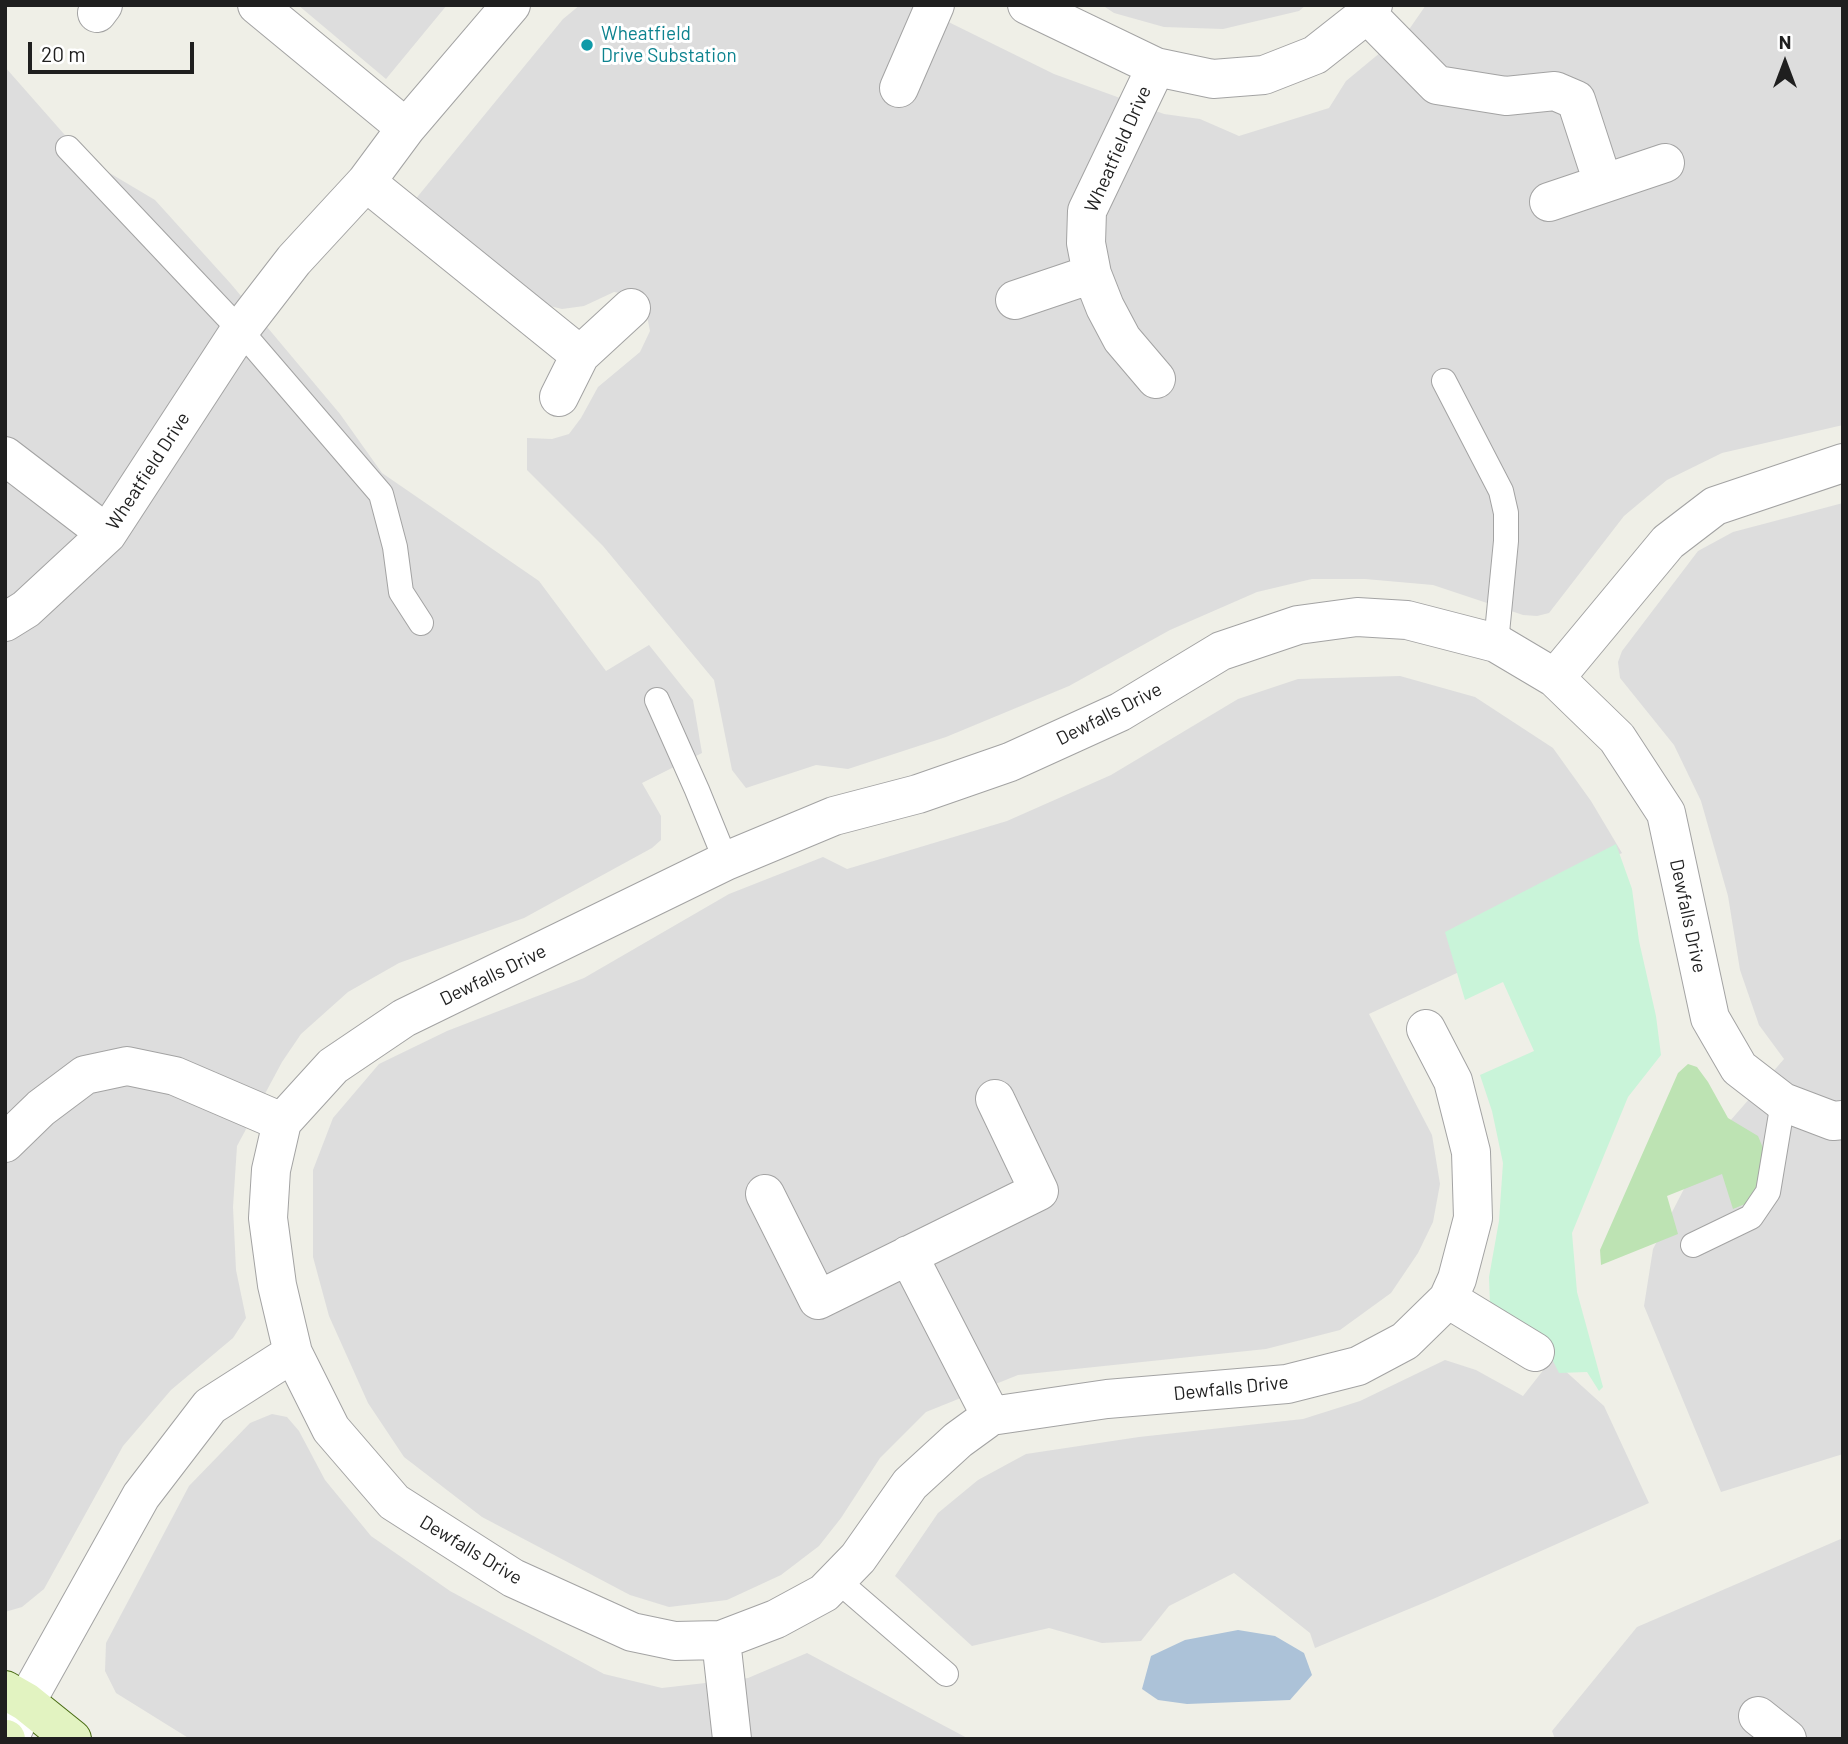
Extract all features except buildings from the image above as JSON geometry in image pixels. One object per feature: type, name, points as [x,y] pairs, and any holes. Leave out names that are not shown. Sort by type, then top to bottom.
[{"type":"street","points":[[257,5],[406,128]]},
{"type":"street","name":"Wheatfield Drive","points":[[5,622],[26,609],[107,534],[240,330],[294,260],[366,182],[406,128],[511,5]]},
{"type":"street","points":[[899,88],[936,5]]},
{"type":"street","name":"Wheatfield Drive","points":[[1027,5],[1156,67],[1213,79],[1264,75],[1315,55],[1370,10],[1437,85],[1506,96],[1555,91],[1576,100],[1603,183]]},
{"type":"street","name":"Wheatfield Drive","points":[[1156,67],[1087,211],[1086,243],[1092,274],[1122,339],[1156,379]]},
{"type":"street","points":[[1549,202],[1665,163]]},
{"type":"street","points":[[366,182],[580,355]]},
{"type":"street","points":[[1015,300],[1092,274]]},
{"type":"street","points":[[559,397],[580,355],[631,307]]},
{"type":"street","points":[[5,456],[107,534]]},
{"type":"street","points":[[1555,678],[1668,542],[1715,506],[1843,463]]},
{"type":"street","name":"Dewfalls Drive","points":[[1426,1029],[1453,1081],[1471,1152],[1473,1218],[1457,1279],[1448,1299],[1405,1341],[1358,1366],[1287,1384],[1107,1399],[990,1416],[958,1440],[910,1484],[858,1558],[824,1593],[776,1619],[722,1640],[676,1641],[632,1632],[513,1578],[394,1502],[331,1429],[293,1353],[277,1285],[268,1218],[271,1170],[282,1122],[333,1066],[404,1018],[726,861],[834,816],[918,794],[1010,762],[1120,712],[1221,651],[1298,625],[1357,617],[1407,620],[1496,643],[1555,678],[1617,738],[1665,813],[1710,1018],[1739,1068],[1783,1102],[1833,1121],[1843,1120]]},
{"type":"street","points":[[5,1143],[41,1108],[85,1075],[127,1066],[175,1076],[282,1122]]},
{"type":"street","points":[[765,1194],[818,1300],[1039,1191],[995,1099]]},
{"type":"street","points":[[908,1255],[990,1416]]},
{"type":"street","points":[[1448,1299],[1535,1352]]},
{"type":"street","points":[[7,1739],[16,1696],[141,1496],[210,1406],[293,1353]]},
{"type":"street","points":[[722,1640],[732,1739]]},
{"type":"street","points":[[16,1696],[72,1739]]},
{"type":"lane","points":[[68,148],[240,330],[381,494],[395,547],[401,592],[421,623]]},
{"type":"lane","points":[[1444,381],[1501,491],[1506,513],[1506,541],[1496,643]]},
{"type":"lane","points":[[657,700],[726,861]]},
{"type":"lane","points":[[1693,1245],[1751,1217],[1768,1192],[1783,1102]]},
{"type":"lane","points":[[837,1580],[946,1674]]},
{"type":"shaded area","points":[[298,5],[447,5],[386,79]]},
{"type":"shaded area","points":[[580,5],[914,5],[1054,74],[1164,114],[1200,119],[1239,136],[1329,108],[1346,81],[1410,28],[1426,5],[1843,5],[1843,425],[1722,453],[1667,480],[1624,516],[1549,613],[1523,615],[1433,585],[1365,579],[1312,579],[1257,592],[1170,630],[1069,686],[946,737],[848,769],[816,765],[746,788],[732,770],[714,680],[603,546],[527,470],[527,438],[552,439],[569,434],[598,387],[640,352],[650,331],[646,311],[631,295],[614,292],[584,306],[562,309],[542,304],[414,201],[563,19]]},
{"type":"shaded area","points":[[1102,5],[1306,5],[1299,11],[1223,29],[1164,27],[1114,13]]},
{"type":"shaded area","points":[[5,67],[86,159],[155,200],[231,284],[340,414],[382,473],[539,581],[606,671],[649,645],[693,700],[702,753],[642,783],[661,816],[661,840],[652,848],[524,918],[399,963],[348,992],[301,1034],[282,1062],[237,1146],[233,1207],[236,1270],[246,1318],[233,1338],[171,1390],[123,1446],[44,1589],[22,1607],[5,1612]]},
{"type":"shaded area","points":[[1843,503],[1843,1454],[1721,1492],[1644,1306],[1653,1249],[1703,1152],[1784,1059],[1759,1025],[1740,970],[1728,896],[1701,801],[1674,745],[1620,678],[1618,662],[1622,651],[1698,551],[1733,532]]},
{"type":"shaded area","points":[[1400,676],[1475,697],[1553,748],[1591,801],[1622,853],[1451,936],[1459,972],[1369,1014],[1432,1135],[1440,1184],[1433,1222],[1418,1253],[1391,1293],[1340,1330],[1266,1349],[1018,1375],[926,1412],[880,1458],[841,1518],[819,1546],[781,1575],[727,1600],[669,1607],[630,1595],[482,1517],[404,1457],[368,1403],[329,1316],[313,1257],[313,1170],[333,1118],[379,1064],[447,1031],[584,978],[729,894],[823,857],[847,869],[1007,821],[1111,775],[1238,699],[1298,679]]},
{"type":"shaded area","points":[[1552,1359],[1604,1406],[1649,1503],[1315,1648],[1310,1633],[1234,1573],[1169,1606],[1141,1641],[1102,1643],[1049,1628],[972,1646],[895,1576],[938,1513],[978,1480],[1026,1454],[1139,1437],[1303,1419],[1360,1401],[1445,1360],[1476,1370],[1523,1396]]},
{"type":"shaded area","points":[[272,1414],[287,1417],[299,1431],[325,1480],[371,1536],[450,1591],[604,1674],[662,1688],[748,1678],[807,1653],[969,1739],[190,1739],[116,1693],[105,1671],[106,1643],[189,1486],[250,1423]]},
{"type":"shaded area","points":[[1843,1538],[1843,1739],[1555,1739],[1552,1731],[1637,1627]]},
{"type":"green space","points":[[1616,844],[1632,889],[1661,1055],[1628,1097],[1572,1233],[1577,1292],[1603,1387],[1599,1391],[1587,1372],[1559,1373],[1549,1353],[1490,1305],[1489,1277],[1499,1221],[1503,1163],[1492,1111],[1480,1075],[1534,1051],[1503,982],[1465,1000],[1445,932]]},
{"type":"green space","points":[[1688,1064],[1697,1067],[1728,1118],[1758,1136],[1763,1148],[1762,1180],[1750,1202],[1733,1209],[1722,1174],[1667,1196],[1678,1234],[1601,1265],[1600,1250],[1678,1073]]},
{"type":"water","points":[[1238,1630],[1275,1636],[1304,1653],[1312,1675],[1290,1700],[1187,1704],[1158,1700],[1142,1689],[1151,1656],[1185,1640]]},
{"type":"place","name":"Wheatfield Drive Substation","points":[[587,45]]}]
